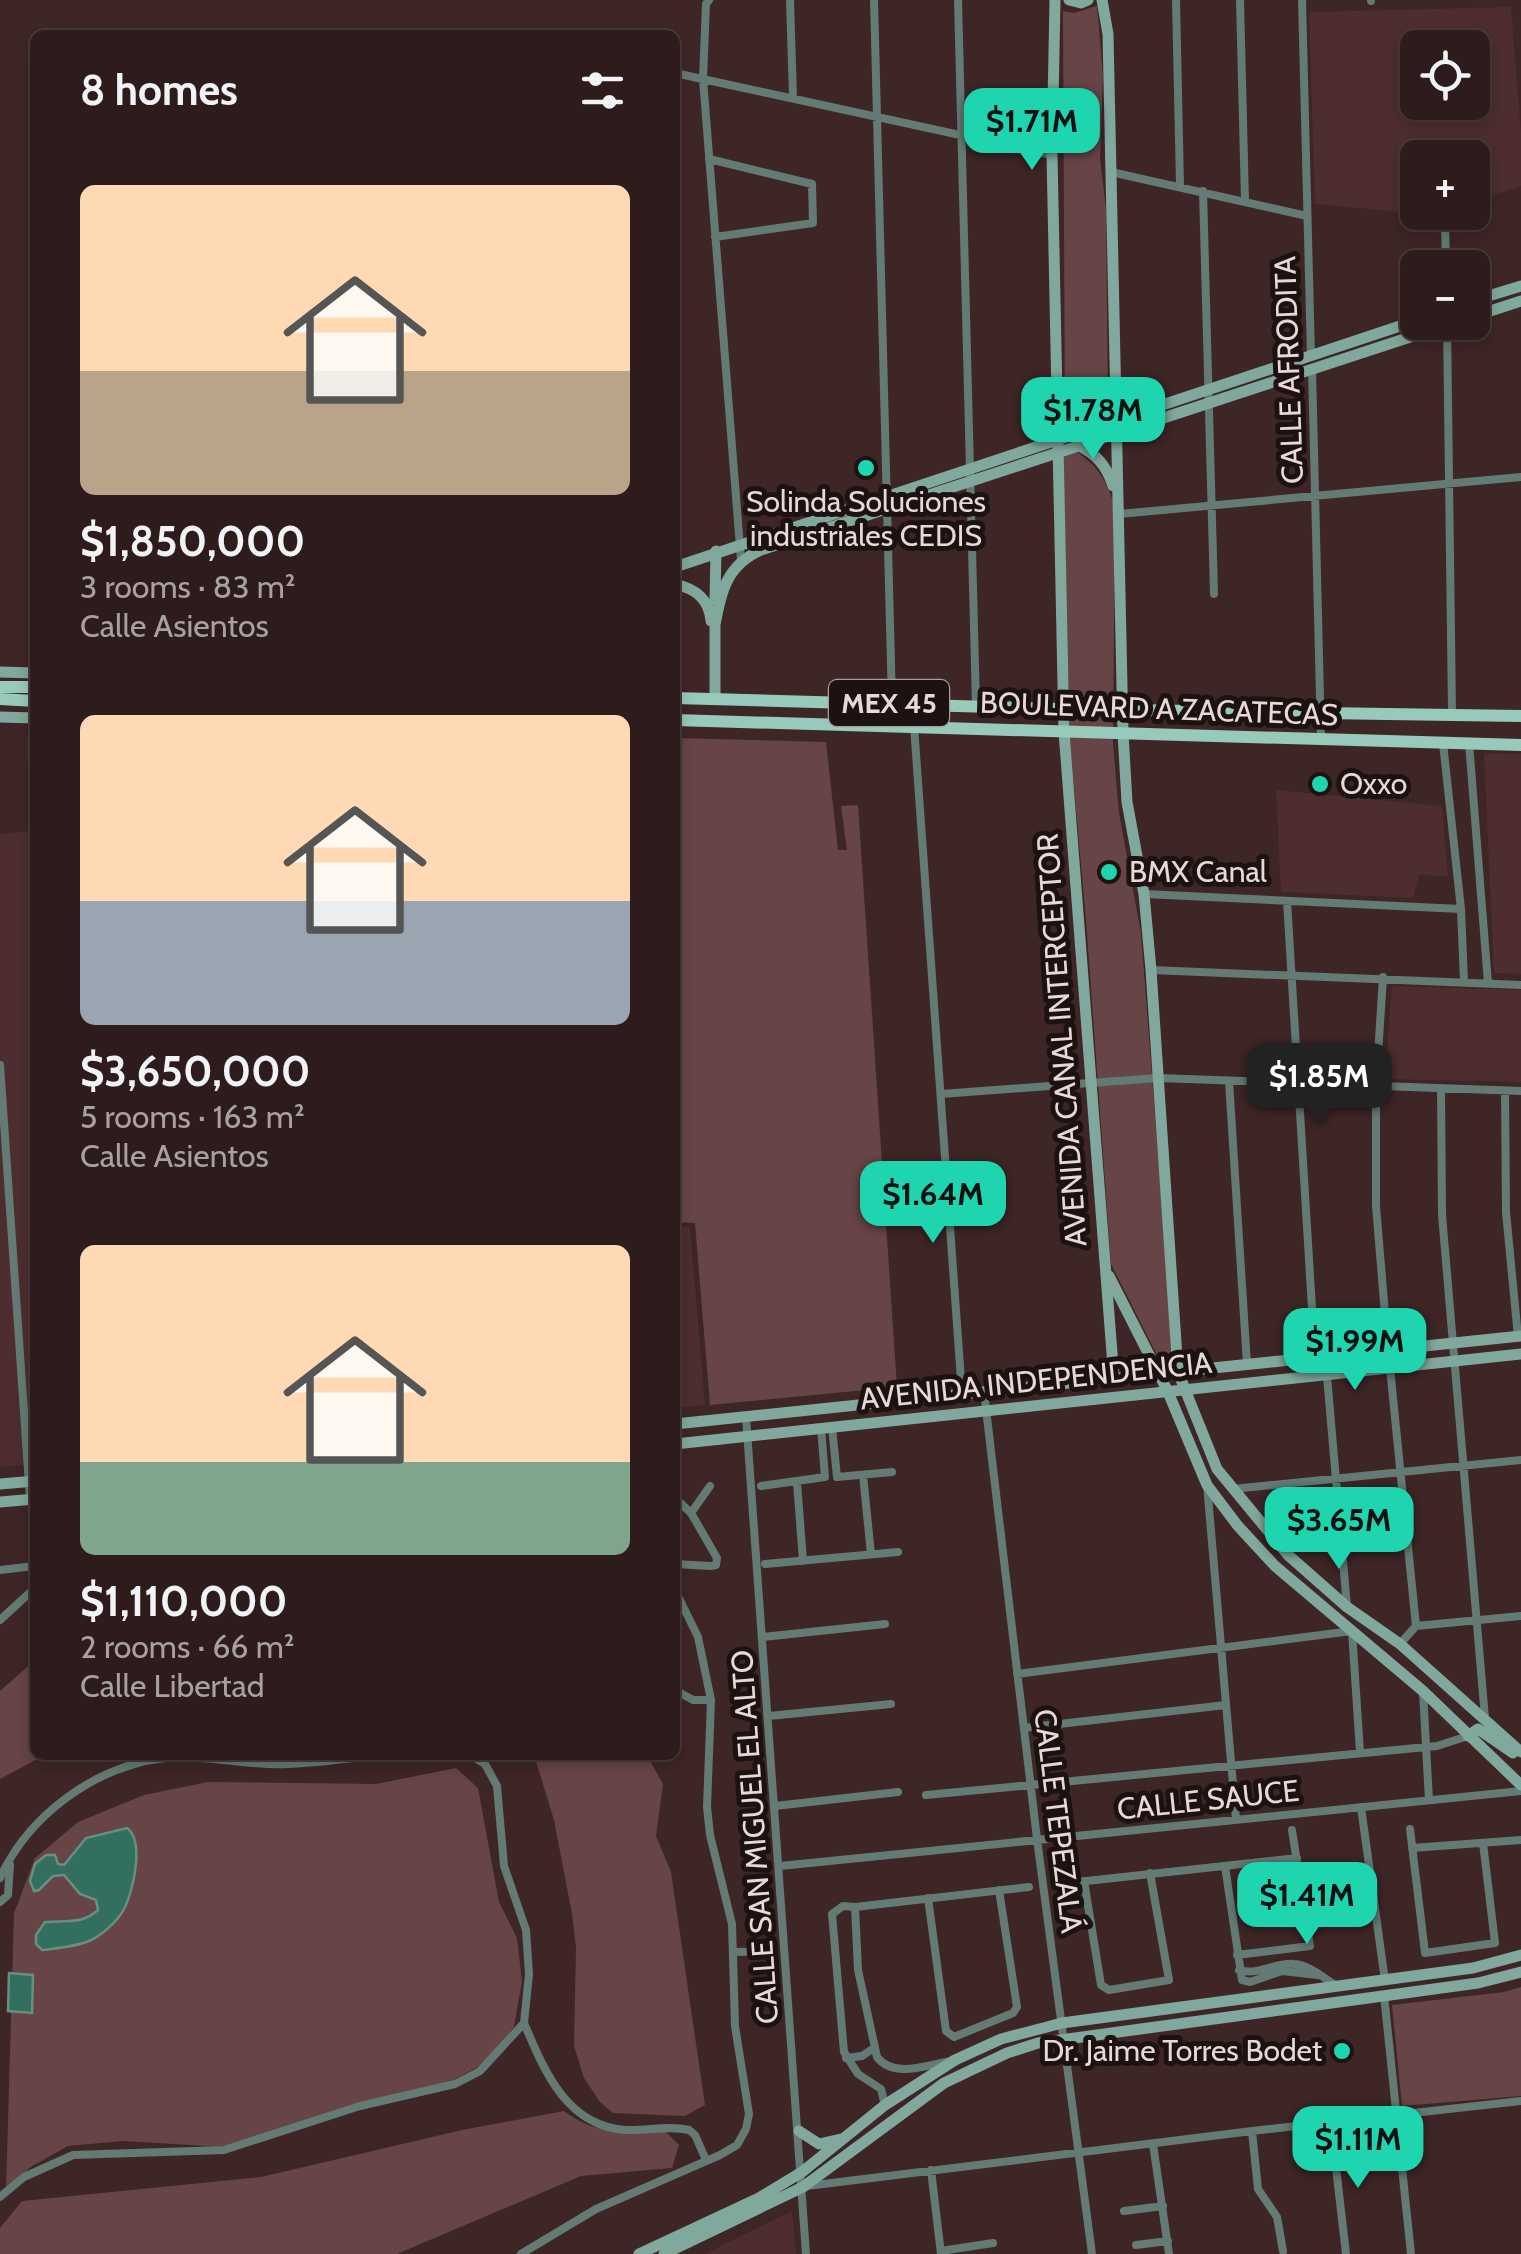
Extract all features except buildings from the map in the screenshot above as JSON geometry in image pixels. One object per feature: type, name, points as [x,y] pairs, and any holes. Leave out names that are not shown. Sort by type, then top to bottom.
[{"type":"main road","name":"AVENIDA CANAL INTERCEPTOR","points":[[1055,0],[1052,156],[1064,732],[1104,1268],[1168,1392],[1206,1485],[1238,1526],[1275,1566],[1423,1691],[1521,1788]]},
{"type":"main road","points":[[1069,0],[1088,0]]},
{"type":"main road","points":[[1102,0],[1108,34],[1122,733],[1126,802],[1144,894],[1151,970],[1178,1372],[1217,1469],[1288,1554],[1347,1606],[1400,1644],[1521,1754]]},
{"type":"main road","points":[[1490,296],[1521,286]]},
{"type":"main road","points":[[1490,311],[1521,301]]},
{"type":"main road","points":[[971,474],[1058,438],[1208,403],[1400,327]]},
{"type":"main road","points":[[680,564],[738,543],[1058,452],[1207,389],[1400,338]]},
{"type":"main road","points":[[1058,438],[1095,454],[1110,475],[1118,509]]},
{"type":"main road","points":[[715,625],[722,590],[741,560],[888,501]]},
{"type":"main road","points":[[682,721],[704,712],[715,699],[716,552]]},
{"type":"main road","points":[[680,586],[696,591],[710,608],[715,655]]},
{"type":"main road","points":[[0,672],[30,673]]},
{"type":"main road","points":[[0,687],[30,688]]},
{"type":"main road","name":"BOULEVARD A ZACATECAS","points":[[680,698],[1521,716]]},
{"type":"main road","points":[[0,699],[30,700]]},
{"type":"main road","points":[[0,718],[30,718]]},
{"type":"main road","name":"BOULEVARD A ZACATECAS","points":[[682,721],[1521,744]]},
{"type":"main road","points":[[1104,1268],[1114,1379]]},
{"type":"main road","name":"AVENIDA INDEPENDENCIA","points":[[680,1424],[1519,1336]]},
{"type":"main road","name":"AVENIDA INDEPENDENCIA","points":[[680,1443],[1520,1354]]},
{"type":"main road","points":[[0,1484],[30,1481]]},
{"type":"main road","points":[[0,1502],[30,1499]]},
{"type":"main road","points":[[1423,1691],[1462,1715],[1468,1714],[1471,1706]]},
{"type":"main road","points":[[1468,1736],[1478,1729],[1521,1754]]},
{"type":"main road","points":[[638,2254],[759,2198],[802,2172],[886,2105],[955,2060],[1001,2039],[1062,2023],[1474,1968],[1521,1955]]},
{"type":"main road","points":[[664,2254],[803,2187],[944,2084],[1007,2053],[1064,2037],[1478,1983],[1521,1972]]},
{"type":"main road","points":[[799,2131],[819,2144],[850,2136]]},
{"type":"street","points":[[708,0],[703,79],[741,560]]},
{"type":"street","points":[[790,0],[793,97]]},
{"type":"street","points":[[874,0],[892,704]]},
{"type":"street","points":[[958,0],[976,705]]},
{"type":"street","points":[[1176,0],[1180,186]]},
{"type":"street","points":[[1240,0],[1245,201]]},
{"type":"street","name":"CALLE AFRODITA","points":[[1302,0],[1321,738]]},
{"type":"street","points":[[680,74],[1052,156]]},
{"type":"street","points":[[709,158],[812,184],[813,223],[715,237]]},
{"type":"street","points":[[1111,172],[1307,216]]},
{"type":"street","points":[[1203,191],[1214,594]]},
{"type":"street","points":[[1450,340],[1452,713]]},
{"type":"street","points":[[1118,509],[1210,507],[1521,477]]},
{"type":"street","points":[[914,726],[962,1394]]},
{"type":"street","points":[[1443,743],[1461,909],[1464,982]]},
{"type":"street","points":[[1469,743],[1488,983]]},
{"type":"street","points":[[1144,894],[1461,909]]},
{"type":"street","points":[[1287,901],[1314,1356]]},
{"type":"street","points":[[1151,970],[1521,985]]},
{"type":"street","points":[[1383,977],[1376,1086],[1376,1206],[1388,1350]]},
{"type":"street","points":[[0,1065],[30,1455]]},
{"type":"street","points":[[941,1094],[1158,1078],[1521,1091]]},
{"type":"street","points":[[1230,1081],[1247,1364]]},
{"type":"street","points":[[1441,1088],[1442,1215],[1456,1342],[1485,1718]]},
{"type":"street","points":[[1505,1091],[1506,1212],[1519,1336]]},
{"type":"street","points":[[1520,1354],[1521,1368]]},
{"type":"street","points":[[1390,1368],[1416,1626]]},
{"type":"street","points":[[1328,1376],[1347,1606]]},
{"type":"street","name":"CALLE TEPEZALÁ","points":[[984,1392],[1030,1785],[1092,2254]]},
{"type":"street","name":"CALLE SAN MIGUEL EL ALTO","points":[[746,1417],[806,2254]]},
{"type":"street","points":[[826,1428],[837,1478],[892,1472]]},
{"type":"street","points":[[762,1486],[825,1478],[826,1428]]},
{"type":"street","points":[[1233,1489],[1521,1460]]},
{"type":"street","points":[[864,1476],[872,1554]]},
{"type":"street","points":[[797,1482],[803,1560]]},
{"type":"street","points":[[1206,1485],[1236,1819]]},
{"type":"street","points":[[691,1513],[710,1486]]},
{"type":"street","points":[[680,1503],[717,1553],[716,1564],[680,1564]]},
{"type":"street","points":[[765,1564],[898,1552]]},
{"type":"street","points":[[0,1570],[30,1567]]},
{"type":"street","points":[[0,1620],[30,1593]]},
{"type":"street","points":[[521,2254],[596,2209],[737,2145],[749,2114],[735,2026],[736,1952],[710,1835],[710,1700],[698,1638],[680,1600]]},
{"type":"street","points":[[1400,1644],[1416,1626],[1521,1616]]},
{"type":"street","points":[[763,1637],[885,1624]]},
{"type":"street","points":[[1018,1674],[1352,1631],[1360,1752]]},
{"type":"street","points":[[1423,1691],[1429,1800]]},
{"type":"street","points":[[680,1693],[692,1700],[710,1700]]},
{"type":"street","points":[[768,1716],[892,1704]]},
{"type":"street","points":[[1024,1728],[1226,1704]]},
{"type":"street","points":[[926,1795],[1446,1744],[1468,1736]]},
{"type":"street","points":[[1506,1738],[1521,1736]]},
{"type":"street","points":[[0,1878],[26,1834],[51,1809],[92,1782],[132,1765],[157,1760]]},
{"type":"street","points":[[200,1760],[284,1765],[303,1760]]},
{"type":"street","points":[[478,1760],[498,1786],[504,1866],[526,1930],[529,1974],[524,2023],[546,2073],[566,2104],[594,2120],[613,2128],[689,2130],[706,2160]]},
{"type":"street","name":"CALLE SAUCE","points":[[780,1866],[1360,1808],[1521,1788]]},
{"type":"street","points":[[775,1806],[898,1792]]},
{"type":"street","points":[[1360,1808],[1385,1980],[1412,2254]]},
{"type":"street","points":[[1410,1829],[1425,1953],[1495,1943],[1483,1843]]},
{"type":"street","points":[[1237,1955],[1310,1946],[1292,1830]]},
{"type":"street","points":[[1412,1848],[1521,1840]]},
{"type":"street","points":[[0,1902],[8,1895],[11,1855]]},
{"type":"street","points":[[1059,1884],[1297,1858]]},
{"type":"street","points":[[1226,1866],[1239,1970],[1254,1973],[1292,1964],[1310,1968],[1338,1986]]},
{"type":"street","points":[[1084,1881],[1102,1985],[1109,1990],[1170,1980],[1150,1873]]},
{"type":"street","points":[[886,2105],[881,2089],[858,2074],[846,2058],[832,1914],[838,1908],[1029,1887]]},
{"type":"street","points":[[928,1898],[946,2031],[954,2037],[1016,2011],[1000,1890]]},
{"type":"street","points":[[856,1907],[858,1970],[874,2048],[882,2064],[896,2069],[955,2060]]},
{"type":"street","points":[[736,1952],[771,1951]]},
{"type":"street","points":[[0,2197],[24,2177],[73,2154],[224,2150],[360,2106],[455,2084],[480,2071],[524,2023]]},
{"type":"street","points":[[846,2058],[862,2056],[874,2048]]},
{"type":"street","points":[[803,2187],[1521,2102]]},
{"type":"street","points":[[1252,2131],[1258,2189],[1277,2216],[1284,2251]]},
{"type":"street","points":[[1332,2133],[1346,2254]]},
{"type":"street","points":[[1153,2144],[1170,2254]]},
{"type":"street","points":[[931,2170],[941,2252],[993,2244]]},
{"type":"street","points":[[1124,2211],[1163,2206]]},
{"type":"street","points":[[1136,2245],[1168,2241]]},
{"type":"shaded area","points":[[1097,6],[1103,75],[1100,159],[1106,209],[1108,414],[1065,428],[1063,11],[1074,13]]},
{"type":"shaded area","points":[[1511,7],[1521,132],[1521,186],[1490,196],[1490,140],[1400,140],[1400,212],[1315,204],[1309,12]]},
{"type":"shaded area","points":[[1075,450],[1100,474],[1115,506],[1113,744],[1119,813],[1141,933],[1174,1363],[1163,1367],[1111,1264],[1070,742],[1063,454]]},
{"type":"shaded area","points":[[27,737],[30,737],[30,831]]},
{"type":"shaded area","points":[[680,738],[826,742],[838,850],[847,850],[841,806],[858,805],[897,1387],[710,1405],[695,1223],[680,1222]]},
{"type":"shaded area","points":[[1484,753],[1521,754],[1521,974],[1494,973]]},
{"type":"shaded area","points":[[1276,790],[1442,806],[1448,876],[1419,875],[1413,898],[1281,892]]},
{"type":"shaded area","points":[[30,831],[30,1464],[0,1467],[0,834]]},
{"type":"shaded area","points":[[1392,986],[1521,990],[1521,1082],[1385,1079]]},
{"type":"shaded area","points":[[680,1227],[690,1227],[705,1405],[680,1408]]},
{"type":"shaded area","points":[[30,1664],[30,1760],[36,1760],[0,1779],[0,1691]]},
{"type":"shaded area","points":[[536,1760],[650,1760],[663,1784],[656,1836],[671,1872],[705,2105],[685,2116],[613,2113],[584,2078],[574,2046],[576,1948],[554,1820]]},
{"type":"shaded area","points":[[456,1768],[478,1788],[499,1902],[517,1938],[522,1981],[514,2027],[489,2061],[449,2082],[224,2147],[123,2141],[68,2146],[32,2166],[6,2190],[14,1913],[35,1858],[78,1822],[144,1795],[208,1782],[376,1784]]},
{"type":"shaded area","points":[[127,1828],[135,1844],[136,1867],[121,1914],[89,1941],[42,1950],[36,1944],[36,1935],[45,1922],[79,1920],[98,1910],[96,1900],[80,1894],[64,1875],[53,1876],[34,1891],[30,1881],[35,1864],[46,1855],[55,1855],[58,1864],[64,1865],[86,1838]]},
{"type":"shaded area","points":[[9,1973],[33,1975],[32,2013],[8,2011]]},
{"type":"shaded area","points":[[1521,1987],[1521,2096],[1402,2106],[1392,2005]]},
{"type":"shaded area","points":[[564,2111],[600,2129],[664,2130],[679,2145],[672,2168],[581,2176],[397,2254],[0,2254],[0,2228],[22,2201],[261,2177],[462,2130]]},
{"type":"shaded area","points":[[792,2211],[796,2254],[705,2254]]},
{"type":"place","name":"Solinda Soluciones industriales CEDIS","points":[[866,468]]},
{"type":"place","name":"Oxxo","points":[[1320,784]]},
{"type":"place","name":"BMX Canal","points":[[1109,872]]},
{"type":"place","name":"Dr. Jaime Torres Bodet","points":[[1342,2051]]}]
